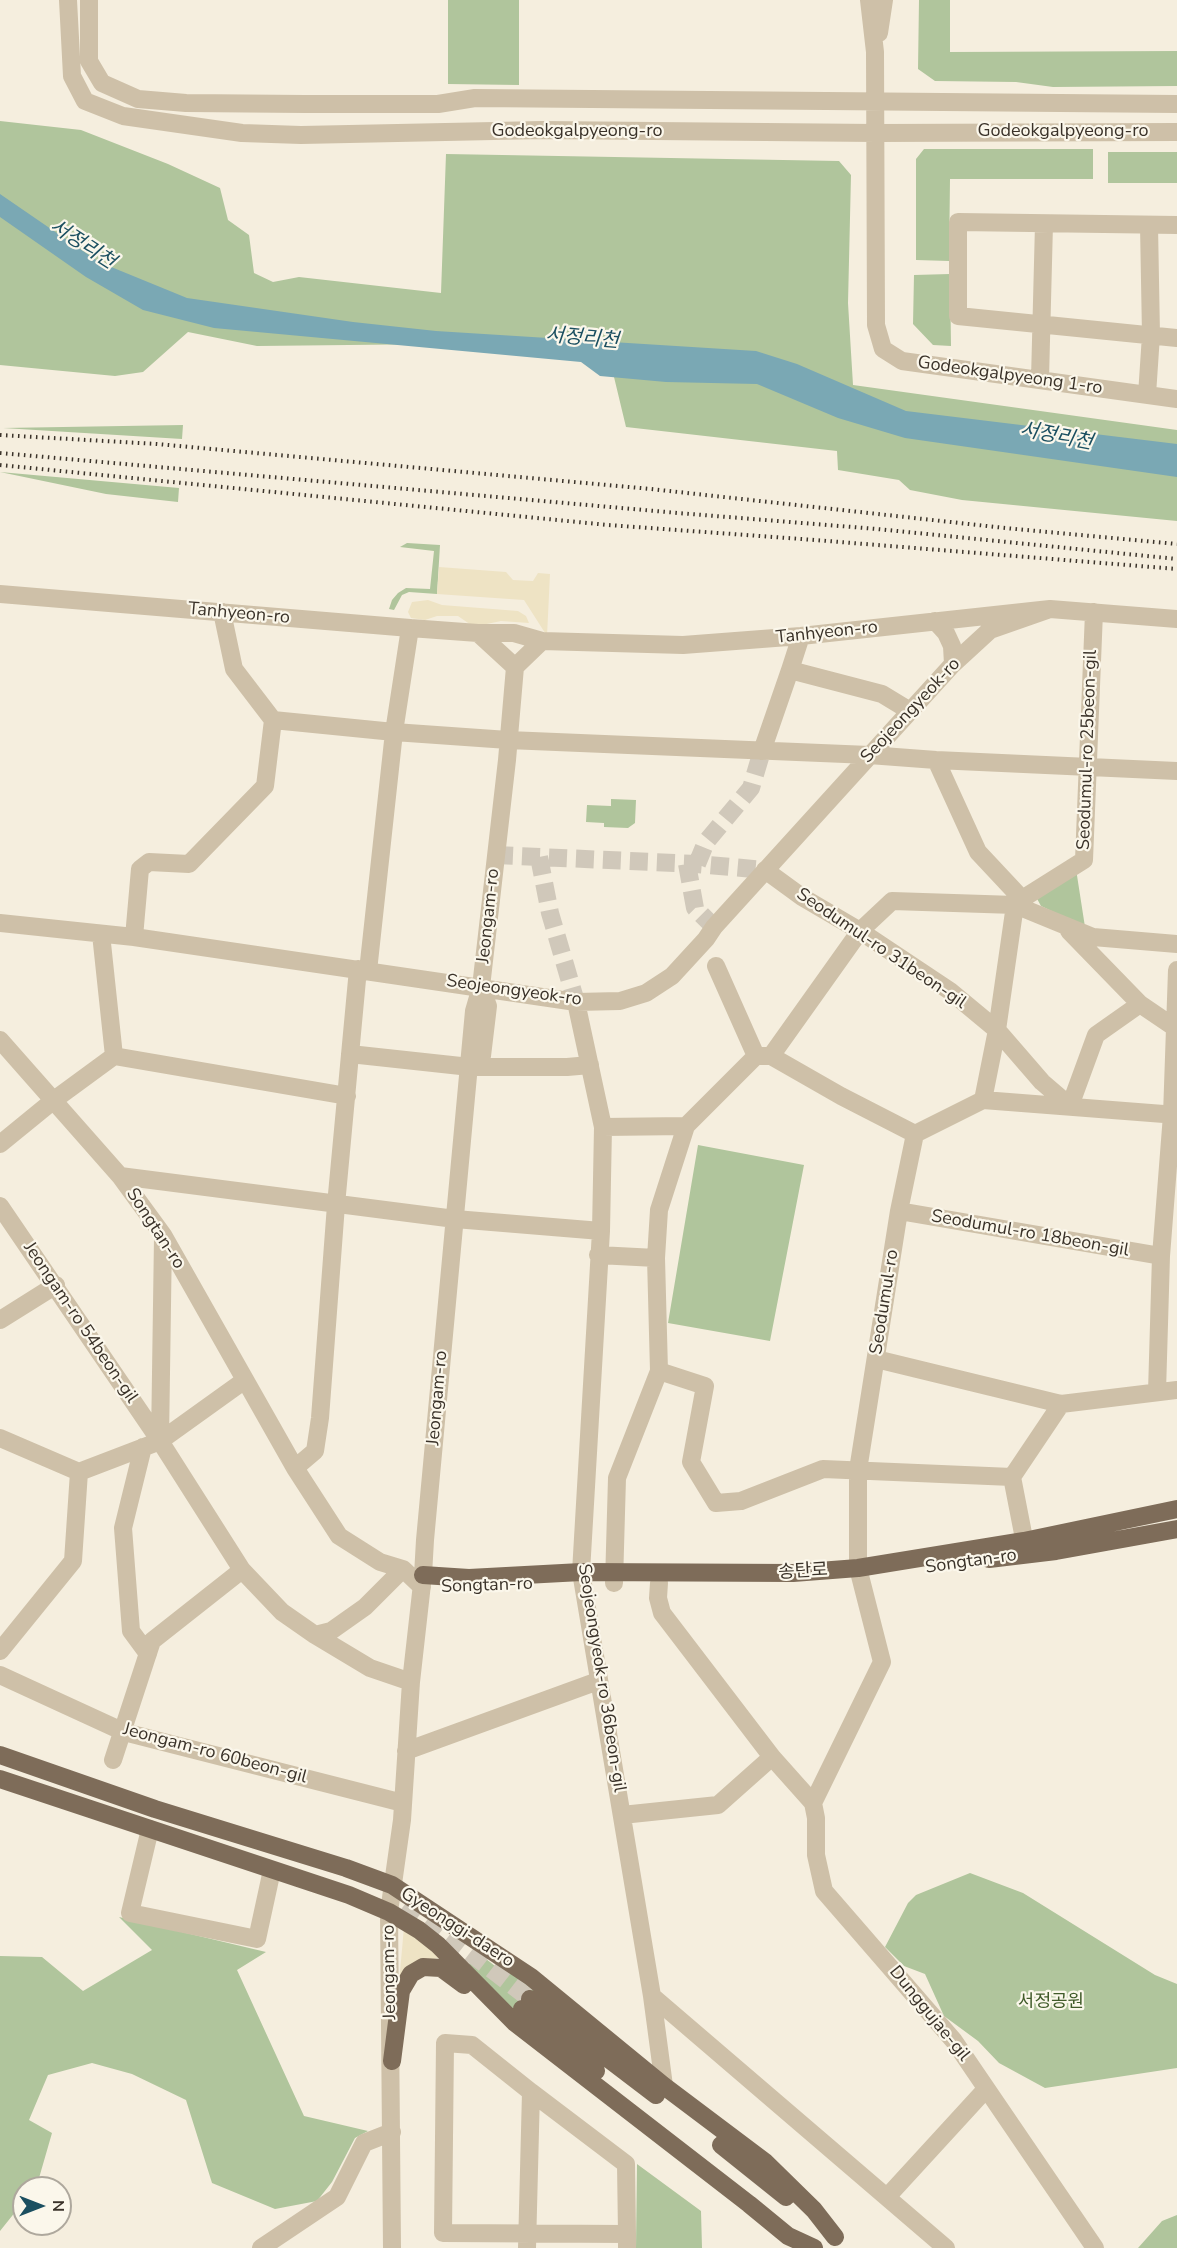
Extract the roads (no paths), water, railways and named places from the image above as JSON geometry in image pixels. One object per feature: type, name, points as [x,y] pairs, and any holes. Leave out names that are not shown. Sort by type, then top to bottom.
[{"type":"main road","points":[[1025,1548],[1177,1509]]},
{"type":"main road","name":"Songtan-ro","points":[[582,1577],[614,1577],[659,1583],[797,1584],[1025,1548],[1056,1551],[1177,1529]]},
{"type":"main road","name":"송탄로","points":[[614,1577],[860,1573]]},
{"type":"main road","points":[[428,1581],[469,1578],[582,1577]]},
{"type":"main road","name":"Gyeonggi-daero","points":[[0,1755],[155,1809],[346,1868],[392,1885],[531,1977],[664,2086],[765,2162],[808,2204],[841,2243]]},
{"type":"main road","name":"Gyeonggi-daero","points":[[0,1779],[349,1895],[389,1912],[419,1930],[522,2010],[820,2248]]},
{"type":"main road","points":[[392,2061],[401,1991],[411,1974],[423,1967],[441,1968],[522,2010]]},
{"type":"main road","name":"Gyeonggi-daero","points":[[522,2010],[732,2153],[841,2243]]},
{"type":"main road","name":"Gyeonggi-daero","points":[[522,2010],[788,2236],[813,2248]]},
{"type":"street","name":"Godeokgalpyeong-ro","points":[[68,0],[72,76],[85,101],[123,116],[242,133],[301,135],[542,130],[876,133],[1177,132]]},
{"type":"street","name":"Godeokgalpyeong-ro","points":[[88,0],[89,61],[102,83],[138,99],[186,103],[305,104],[438,104],[476,98],[1177,104]]},
{"type":"street","points":[[869,0],[875,52]]},
{"type":"street","points":[[875,52],[884,0]]},
{"type":"street","name":"Godeokgalpyeong 1-ro","points":[[875,52],[876,325],[883,349],[902,361],[1177,399]]},
{"type":"street","points":[[1177,225],[958,222],[958,316],[1177,338]]},
{"type":"street","points":[[1040,379],[1044,224]]},
{"type":"street","points":[[1147,395],[1151,334],[1149,225]]},
{"type":"street","name":"Tanhyeon-ro","points":[[0,594],[410,628],[525,635],[542,642],[683,645],[801,636],[1050,609],[1177,619]]},
{"type":"street","name":"Seojeongyeok-ro","points":[[0,922],[134,938],[576,1002],[620,1001],[646,993],[672,976],[765,870],[953,664],[990,630],[1050,609]]},
{"type":"street","points":[[134,938],[140,869],[149,862],[189,864],[265,786],[273,720],[234,669],[222,612]]},
{"type":"street","name":"Seodumul-ro 25beon-gil","points":[[1018,902],[1084,860],[1094,612]]},
{"type":"street","points":[[934,621],[946,633],[952,646],[953,664]]},
{"type":"street","points":[[295,1468],[315,1451],[320,1418],[350,1054],[410,628]]},
{"type":"street","points":[[478,633],[515,667],[542,642]]},
{"type":"street","points":[[496,651],[500,633]]},
{"type":"street","points":[[762,751],[801,636]]},
{"type":"street","name":"Jeongam-ro","points":[[392,2248],[389,1912],[403,1803],[411,1682],[428,1581],[475,1067],[474,1011],[482,987],[515,667]]},
{"type":"street","points":[[790,670],[882,694],[910,711]]},
{"type":"street","points":[[273,720],[508,740],[1177,771]]},
{"type":"street","points":[[936,760],[978,852],[1018,902],[1066,927],[1093,937],[1177,944]]},
{"type":"street","name":"Seodumul-ro 31beon-gil","points":[[765,870],[802,897],[860,931],[950,991],[997,1030],[1042,1082],[1070,1106]]},
{"type":"street","points":[[614,1577],[617,1478],[659,1371],[656,1258],[659,1210],[686,1126],[763,1056],[860,931],[892,901],[1018,902]]},
{"type":"street","points":[[983,1100],[1018,902]]},
{"type":"street","points":[[1066,927],[1140,1004],[1174,1027]]},
{"type":"street","points":[[101,934],[114,1056]]},
{"type":"street","points":[[716,966],[763,1056],[915,1134],[983,1100],[1174,1115]]},
{"type":"street","points":[[1157,1392],[1161,1256],[1174,1115],[1174,1027],[1177,970]]},
{"type":"street","name":"Seojeongyeok-ro 36beon-gil","points":[[576,1002],[603,1127],[601,1231],[582,1577],[652,1996],[664,2086]]},
{"type":"street","points":[[1070,1106],[1096,1035],[1140,1004]]},
{"type":"street","name":"Songtan-ro","points":[[0,1040],[120,1176],[163,1235],[295,1468],[339,1536],[380,1562],[403,1569],[428,1581]]},
{"type":"street","points":[[350,1054],[475,1067],[590,1065]]},
{"type":"street","points":[[0,1144],[54,1100],[114,1056],[347,1096]]},
{"type":"street","points":[[603,1127],[686,1126]]},
{"type":"street","name":"Seodumul-ro","points":[[860,1573],[858,1470],[899,1211],[915,1134]]},
{"type":"street","points":[[120,1176],[336,1205],[460,1219],[601,1231]]},
{"type":"street","name":"Jeongam-ro 54beon-gil","points":[[0,1206],[56,1285],[151,1444],[242,1570],[282,1612],[315,1635],[370,1668],[411,1682]]},
{"type":"street","name":"Seodumul-ro 18beon-gil","points":[[899,1211],[1161,1256]]},
{"type":"street","name":"Jeongam-ro 54beon-gil","points":[[148,1654],[130,1631],[123,1528],[151,1444],[163,1235]]},
{"type":"street","points":[[598,1255],[656,1258]]},
{"type":"street","points":[[0,1320],[56,1285]]},
{"type":"street","points":[[876,1359],[1060,1404],[1177,1390]]},
{"type":"street","points":[[659,1371],[705,1386],[691,1462],[716,1503],[741,1501],[823,1469],[1012,1477]]},
{"type":"street","points":[[0,1438],[79,1472],[151,1444],[245,1380]]},
{"type":"street","points":[[1025,1548],[1012,1477],[1060,1404]]},
{"type":"street","points":[[0,1651],[73,1561],[79,1472]]},
{"type":"street","points":[[315,1635],[331,1631],[365,1607],[403,1569]]},
{"type":"street","points":[[113,1760],[152,1641],[242,1570]]},
{"type":"street","points":[[659,1583],[658,1598],[662,1613],[772,1757],[813,1803],[882,1662],[860,1573]]},
{"type":"street","name":"Jeongam-ro 60beon-gil","points":[[0,1675],[124,1732],[403,1803]]},
{"type":"street","points":[[406,1751],[598,1681]]},
{"type":"street","points":[[622,1815],[718,1805],[772,1757]]},
{"type":"street","name":"Dunggujae-gil","points":[[813,1803],[816,1818],[816,1855],[824,1891],[954,2041],[1095,2248]]},
{"type":"street","points":[[150,1829],[130,1913],[257,1939],[272,1870]]},
{"type":"street","points":[[652,1996],[946,2248]]},
{"type":"street","points":[[445,2043],[472,2044],[626,2164],[627,2241],[527,2241],[443,2233],[445,2043]]},
{"type":"street","points":[[886,2197],[986,2089]]},
{"type":"street","points":[[527,2241],[531,2092]]},
{"type":"street","points":[[261,2248],[337,2197],[364,2143],[392,2132]]},
{"type":"water","name":"서정리천","points":[[0,194],[99,262],[187,298],[353,322],[436,331],[756,351],[797,364],[906,411],[1177,444],[1177,477],[905,438],[838,418],[757,384],[666,382],[600,376],[581,362],[214,328],[143,310],[86,277],[0,217]]},
{"type":"tunnel","points":[[697,864],[706,842],[751,788],[762,751]]},
{"type":"tunnel","points":[[495,855],[697,864],[765,870]]},
{"type":"tunnel","points":[[539,857],[550,913],[576,1002]]},
{"type":"tunnel","points":[[687,864],[695,908],[714,927]]},
{"type":"tunnel","points":[[406,1903],[530,1999]]},
{"type":"railway","points":[[0,435],[157,444],[651,489],[1005,528],[1177,544]]},
{"type":"railway","points":[[0,453],[877,529],[1177,559]]},
{"type":"railway","points":[[0,465],[608,525],[1177,569]]},
{"type":"park label","name":"서정공원","points":[[1051,2003]]}]
